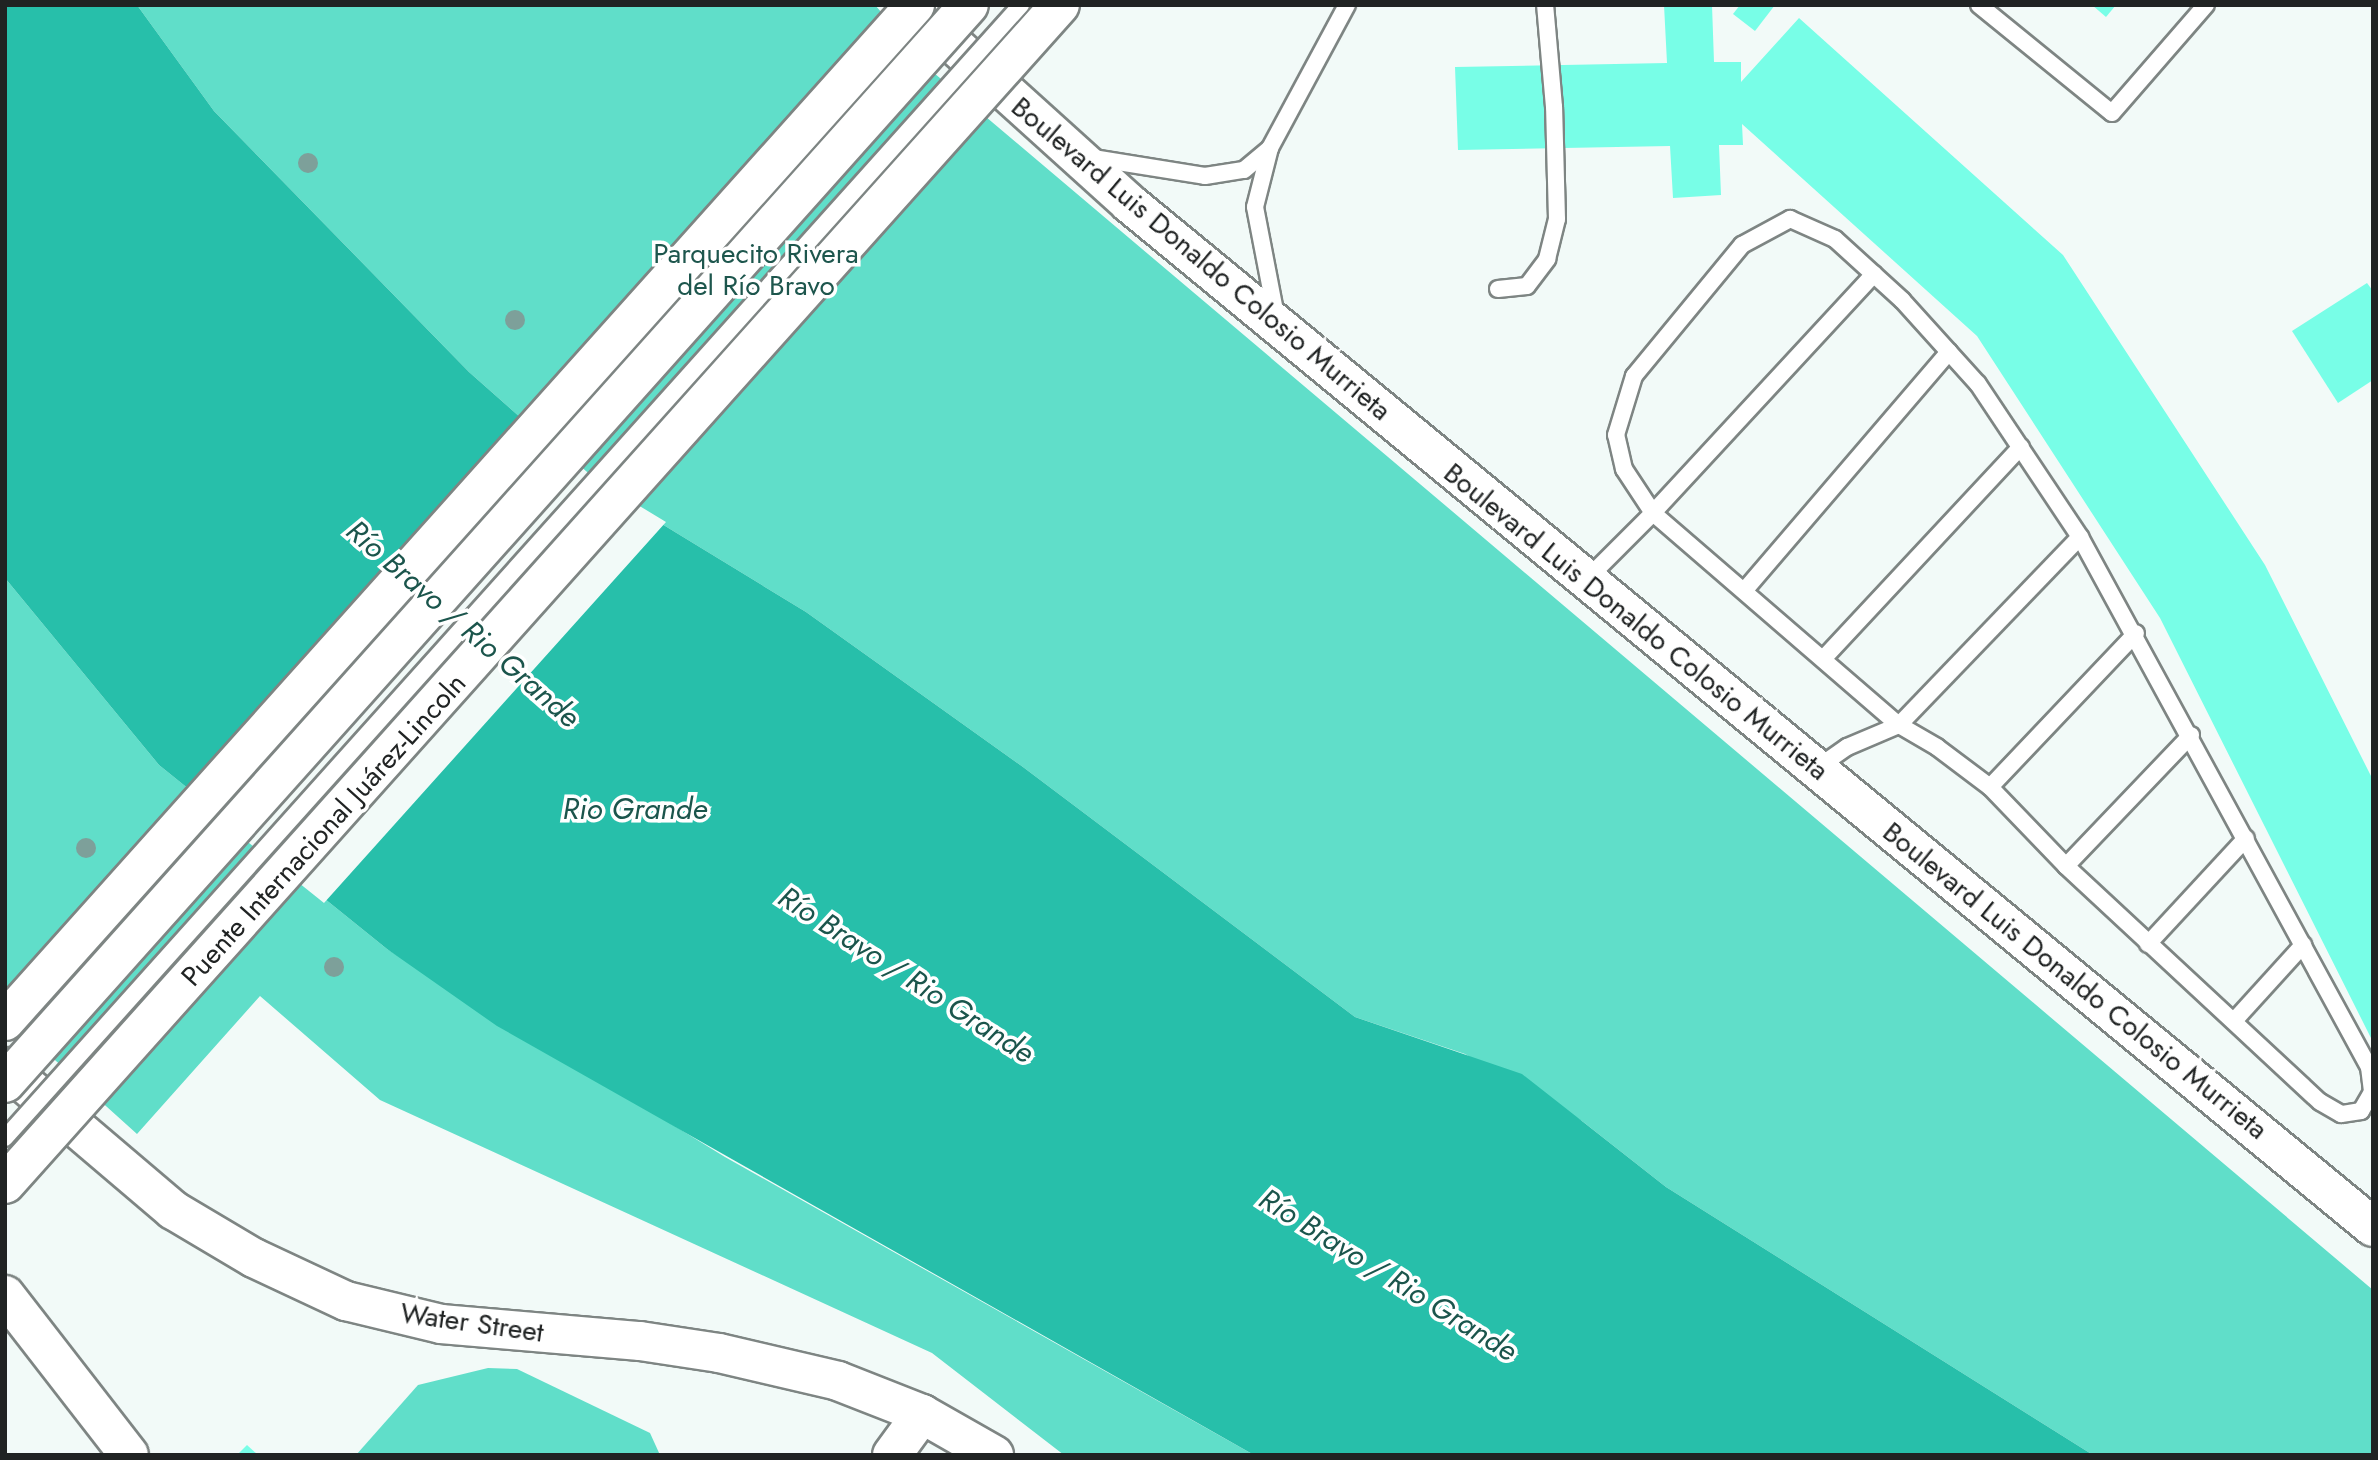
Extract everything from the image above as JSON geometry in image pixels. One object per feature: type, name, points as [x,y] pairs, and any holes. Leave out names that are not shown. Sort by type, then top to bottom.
[{"type":"main road","name":"Boulevard Luis Donaldo Colosio Murrieta","points":[[909,5],[1072,153],[1279,328],[2373,1227]]},
{"type":"main road","points":[[5,1021],[915,5]]},
{"type":"main road","points":[[5,1083],[969,5]]},
{"type":"main road","name":"Puente Internacional Juárez-Lincoln","points":[[5,1184],[1060,5]]},
{"type":"main road","name":"Water Street","points":[[5,1067],[173,1210],[254,1258],[346,1301],[441,1324],[640,1341],[719,1353],[838,1381],[922,1413],[994,1455]]},
{"type":"main road","points":[[5,1295],[129,1455]]},
{"type":"main road","points":[[892,1455],[922,1413]]},
{"type":"lane","points":[[5,1138],[1021,5]]},
{"type":"lane","points":[[1279,328],[1255,207],[1270,148],[1347,5]]},
{"type":"lane","points":[[1498,289],[1527,286],[1547,259],[1557,219],[1555,107],[1545,5]]},
{"type":"lane","points":[[1979,5],[2112,113],[2206,5]]},
{"type":"lane","points":[[1072,153],[1143,169],[1205,176],[1244,170],[1270,148]]},
{"type":"lane","points":[[1790,219],[1835,239],[1874,274],[1949,352],[1978,384],[2080,537],[2191,735],[2369,1067],[2372,1092],[2361,1111],[2341,1114],[2319,1102],[2066,866],[1990,787],[1899,725],[1653,513],[1624,469],[1616,435],[1634,376],[1742,245],[1790,219]]},
{"type":"lane","points":[[1584,581],[1653,513],[1874,274]]},
{"type":"lane","points":[[1744,591],[1949,352]]},
{"type":"lane","points":[[1823,659],[2021,447]]},
{"type":"lane","points":[[1815,769],[1847,747],[1899,725],[2080,537]]},
{"type":"lane","points":[[1990,787],[2136,634]]},
{"type":"lane","points":[[2066,866],[2191,735]]},
{"type":"lane","points":[[2148,944],[2246,838]]},
{"type":"lane","points":[[2234,1021],[2302,945]]},
{"type":"green space","name":"Parquecito Rivera del Río Bravo","points":[[137,5],[875,5],[934,73],[2373,1290],[2373,1455],[2093,1455],[1666,1187],[1582,1121],[1465,1054],[1355,1017],[1023,767],[806,612],[593,482],[469,372],[214,111]]},
{"type":"green space","points":[[5,578],[159,765],[387,949],[725,1157],[1254,1455],[1064,1455],[932,1353],[380,1100],[260,996],[137,1134],[5,1015]]},
{"type":"green space","points":[[488,1368],[517,1369],[650,1433],[660,1455],[356,1455],[418,1385]]},
{"type":"water","name":"Rio Grande","points":[[5,5],[137,5],[214,111],[469,372],[593,482],[806,612],[1023,767],[1355,1017],[1522,1074],[1666,1187],[2093,1455],[1254,1455],[497,1026],[387,949],[159,765],[5,578]]},
{"type":"pier","points":[[527,419],[595,479],[666,522],[324,903],[189,795]]},
{"type":"building","points":[[1664,5],[1712,5],[1714,62],[1741,62],[1741,82],[1799,18],[2063,255],[2265,565],[2373,780],[2373,1042],[2160,618],[1977,336],[1742,124],[1743,145],[1719,145],[1721,195],[1673,198],[1670,146],[1458,150],[1455,67],[1667,63]]},
{"type":"building","points":[[1740,5],[1775,5],[1755,31],[1733,14]]},
{"type":"building","points":[[2092,5],[2116,5],[2106,17]]},
{"type":"building","points":[[2367,283],[2373,291],[2373,380],[2338,403],[2292,331]]},
{"type":"building","points":[[247,1445],[258,1455],[237,1455]]},
{"type":"water label","name":"Río Bravo / Rio Grande","points":[[463,624]]},
{"type":"water label","name":"Río Bravo / Rio Grande","points":[[906,975]]},
{"type":"water label","name":"Río Bravo / Rio Grande","points":[[1388,1275]]}]
